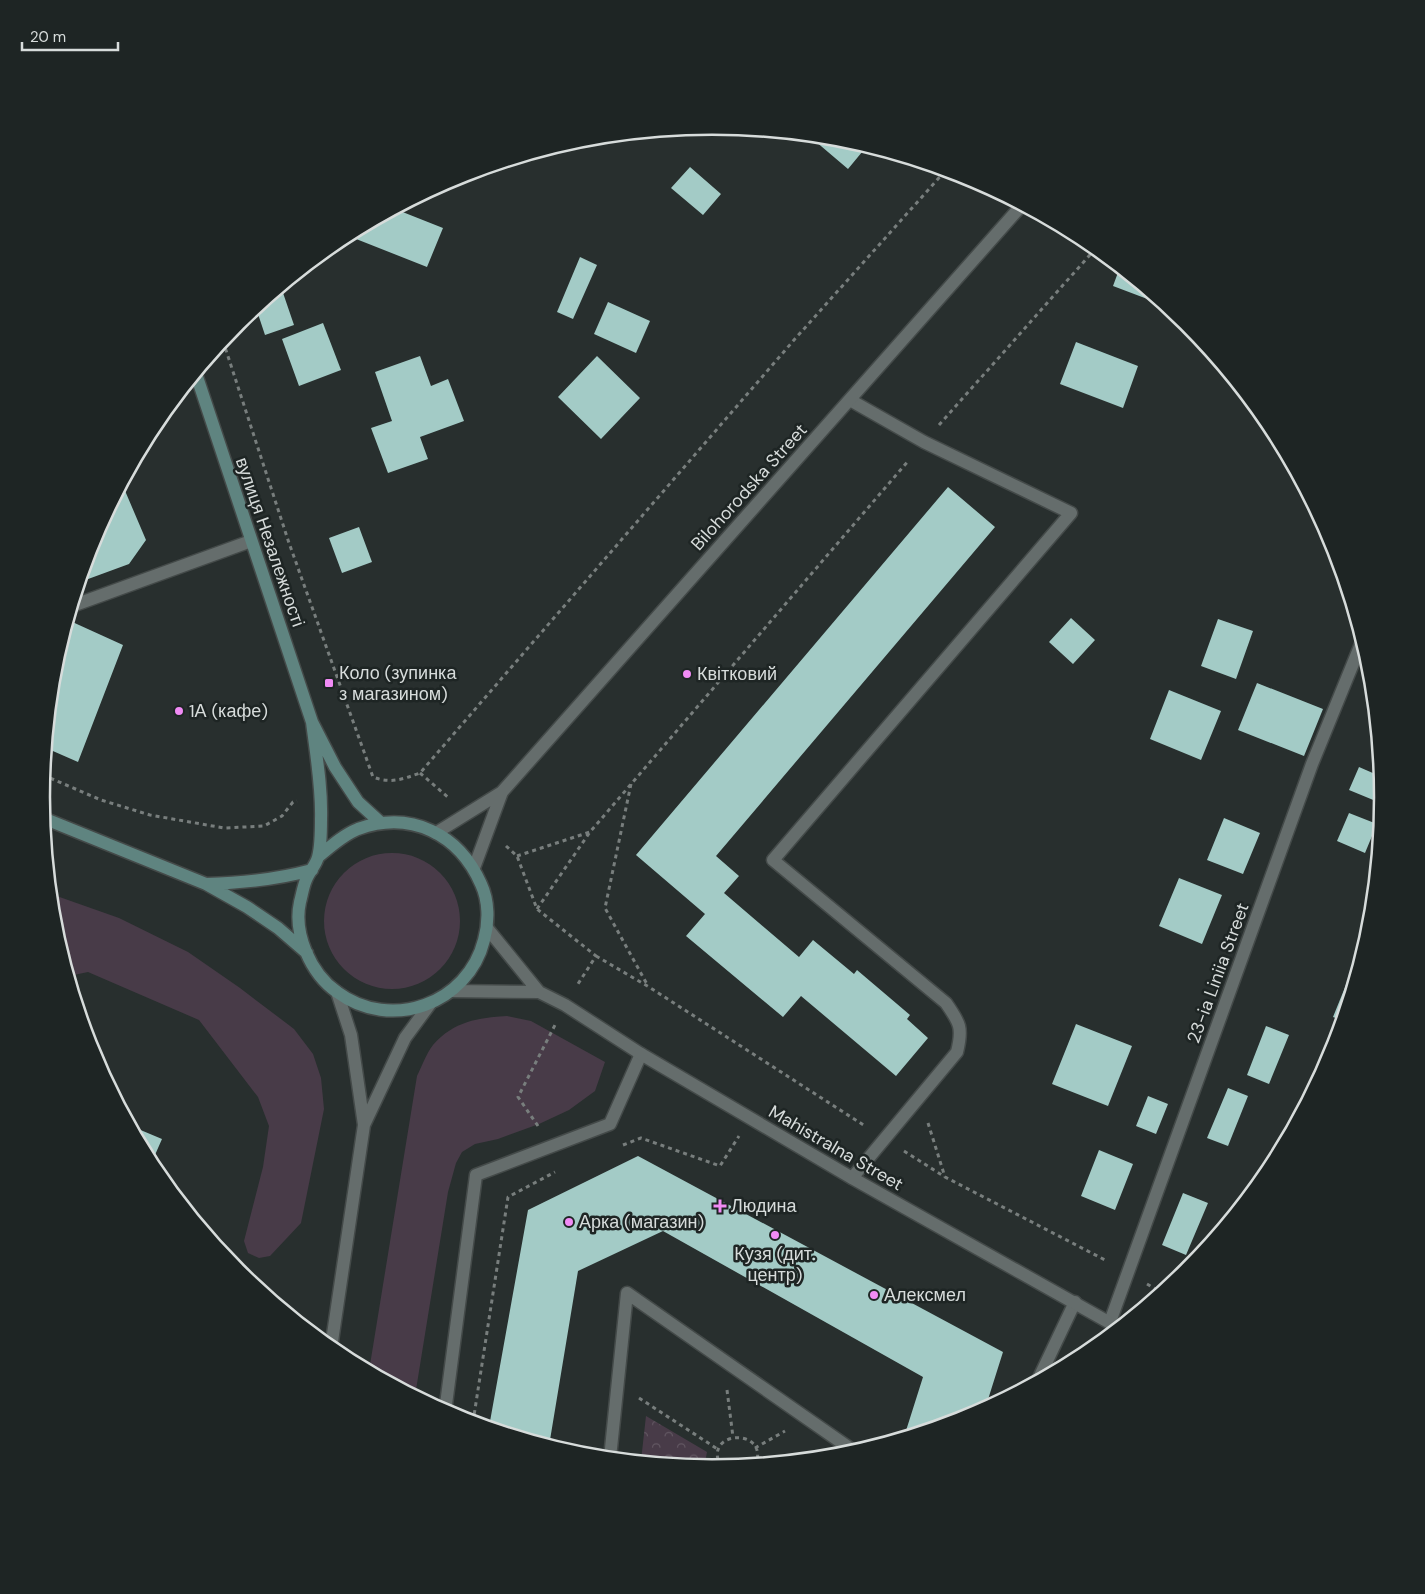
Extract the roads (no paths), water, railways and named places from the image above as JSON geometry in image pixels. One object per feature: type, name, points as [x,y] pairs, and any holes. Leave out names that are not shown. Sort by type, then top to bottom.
[{"type":"main road","name":"вулиця Незалежності","points":[[198,380],[312,722]]},
{"type":"main road","points":[[312,722],[335,767],[358,802],[381,823]]},
{"type":"main road","points":[[312,722],[320,780],[321,810],[318,857],[306,881],[300,905],[300,930],[307,953],[319,974],[337,992],[360,1005],[382,1010],[406,1010],[430,1004],[452,991],[469,974],[481,952],[487,928],[487,908],[483,887],[474,868],[458,848],[436,833],[419,826],[400,822],[381,823],[357,830],[336,842],[318,857]]},
{"type":"main road","points":[[51,821],[206,884],[271,922],[307,953]]},
{"type":"main road","points":[[206,884],[285,878],[312,870]]},
{"type":"street","name":"Bilohorodska Street","points":[[502,792],[1018,209]]},
{"type":"street","points":[[850,400],[924,442],[1071,513],[773,860],[946,1003],[957,1019],[962,1034],[957,1052],[852,1178]]},
{"type":"street","points":[[79,603],[251,541]]},
{"type":"street","name":"23-ia Liniia Street","points":[[1116,1323],[1309,774],[1358,651]]},
{"type":"street","points":[[436,833],[502,792]]},
{"type":"street","points":[[474,868],[502,792]]},
{"type":"street","points":[[487,928],[539,992]]},
{"type":"street","points":[[452,991],[539,992]]},
{"type":"street","points":[[332,1340],[364,1125],[351,1035],[337,992]]},
{"type":"street","name":"Mahistralna Street","points":[[539,992],[749,1119],[1114,1324]]},
{"type":"street","points":[[364,1125],[405,1038],[430,1004]]},
{"type":"street","points":[[446,1403],[476,1175],[610,1124],[641,1054]]},
{"type":"street","points":[[611,1452],[627,1293],[846,1446]]},
{"type":"street","points":[[1042,1372],[1075,1302]]},
{"type":"place","name":"Квітковий","points":[[687,674]]},
{"type":"place","name":"Коло (зупинка з магазином)","points":[[329,683]]},
{"type":"place","name":"1А (кафе)","points":[[179,711]]},
{"type":"place","name":"Людина","points":[[720,1206]]},
{"type":"place","name":"Арка (магазин)","points":[[569,1222]]},
{"type":"place","name":"Кузя (дит. центр)","points":[[775,1235]]},
{"type":"place","name":"Алексмел","points":[[874,1295]]}]
